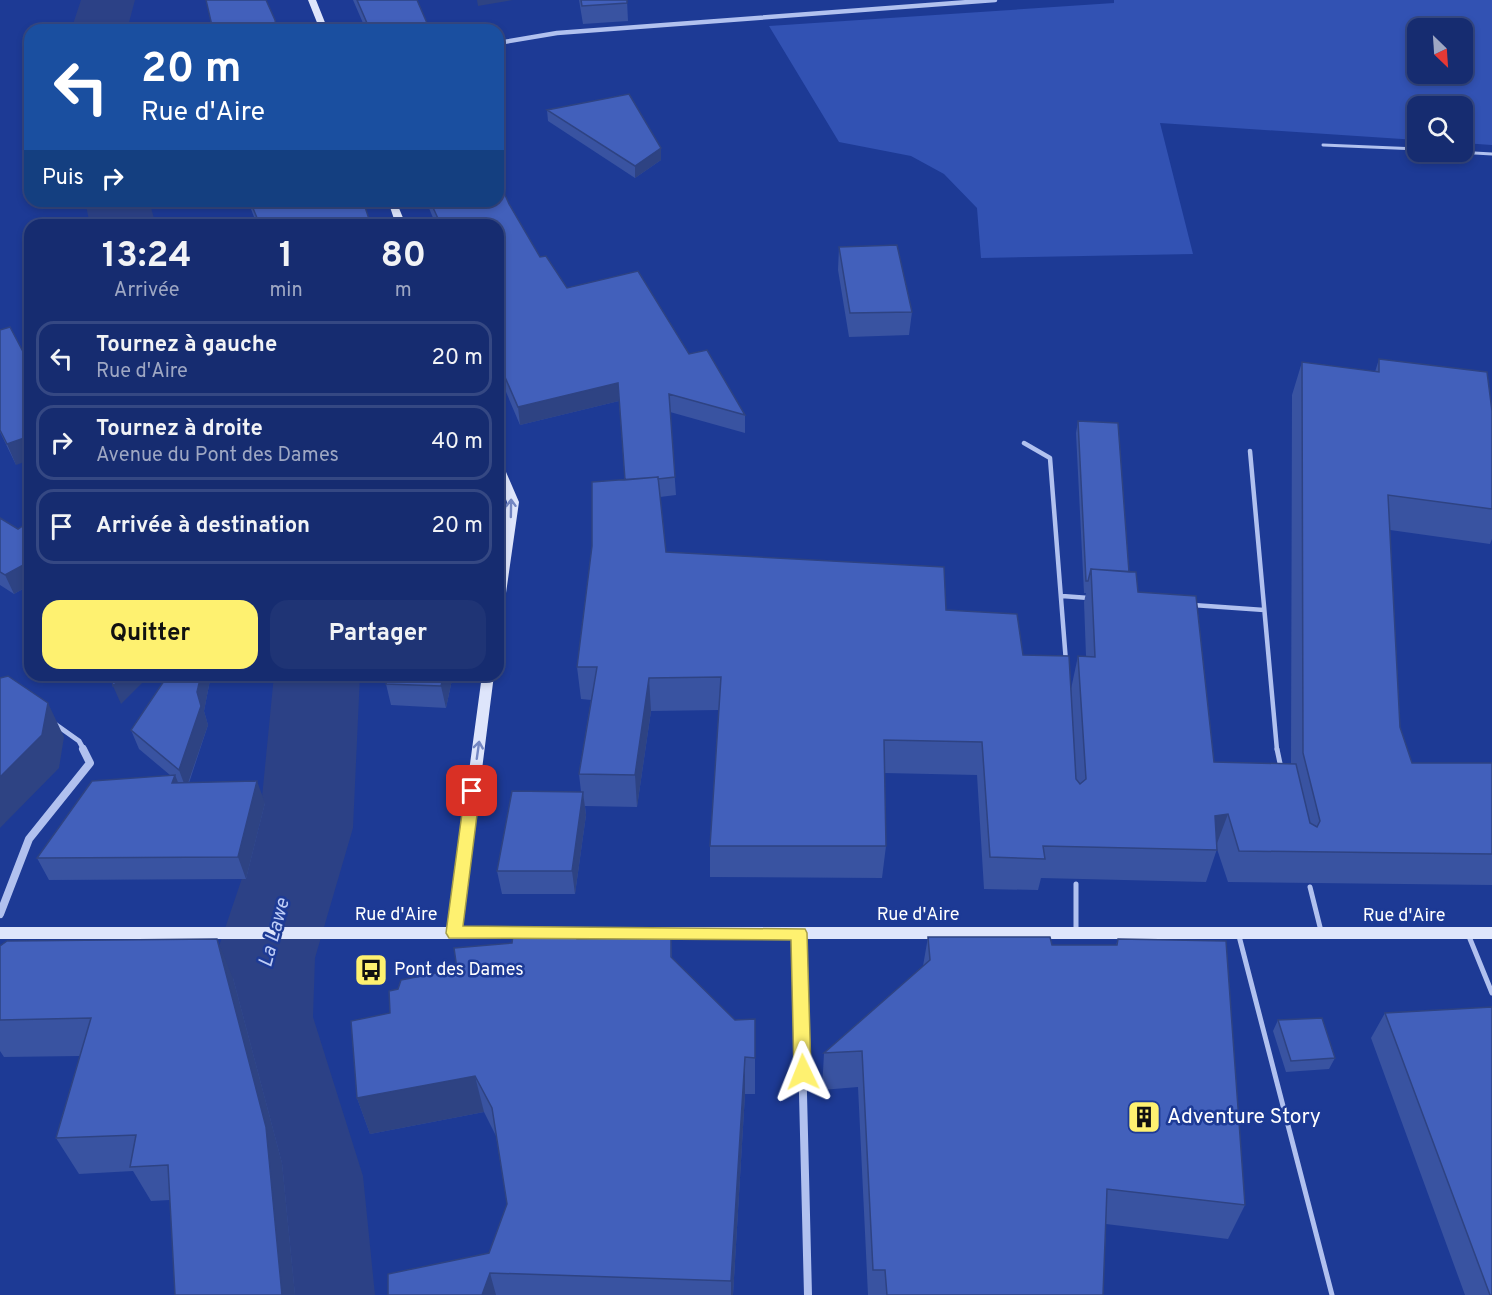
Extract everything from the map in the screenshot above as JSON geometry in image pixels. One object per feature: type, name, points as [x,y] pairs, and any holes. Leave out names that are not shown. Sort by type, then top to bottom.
[{"type":"main road","points":[[312,0],[322,24]]},
{"type":"main road","points":[[504,480],[513,502],[504,565]]},
{"type":"main road","points":[[454,933],[487,681]]},
{"type":"main road","name":"Rue d'Aire","points":[[0,933],[1492,933]]},
{"type":"street","points":[[504,42],[557,33],[995,0]]},
{"type":"street","points":[[0,914],[29,839],[90,764],[79,741],[50,721]]},
{"type":"street","points":[[799,933],[808,1295]]},
{"type":"lane","points":[[1323,145],[1407,149]]},
{"type":"lane","points":[[1473,153],[1492,154]]},
{"type":"lane","points":[[1024,443],[1050,458],[1066,664]]},
{"type":"lane","points":[[1250,451],[1277,752],[1282,774]]},
{"type":"lane","points":[[1062,596],[1098,598]]},
{"type":"lane","points":[[1181,604],[1264,610]]},
{"type":"lane","points":[[1076,884],[1076,934]]},
{"type":"lane","points":[[1310,887],[1322,934]]},
{"type":"lane","points":[[1239,933],[1332,1295]]},
{"type":"lane","points":[[1468,933],[1492,993]]},
{"type":"shaded area","points":[[1114,0],[1492,0],[1492,145],[1473,144],[1473,96],[1407,96],[1407,139],[1160,123],[1193,254],[981,258],[977,208],[944,174],[911,156],[839,142],[769,26],[1114,3]]},
{"type":"building","points":[[206,0],[266,0],[276,24],[212,24]]},
{"type":"building","points":[[357,0],[417,0],[427,24],[367,24]]},
{"type":"building","points":[[581,0],[627,0],[627,3],[582,6]]},
{"type":"building","points":[[629,94],[661,148],[635,166],[547,110]]},
{"type":"building","points":[[504,193],[540,257],[546,256],[567,288],[638,271],[689,354],[707,350],[745,415],[669,394],[675,477],[625,480],[618,383],[518,407],[504,375],[504,219],[438,219],[433,207],[504,207]]},
{"type":"building","points":[[252,207],[365,207],[369,219],[258,219]]},
{"type":"building","points":[[897,245],[912,312],[850,313],[839,247]]},
{"type":"building","points":[[10,327],[24,354],[24,438],[7,444],[0,430],[0,330]]},
{"type":"building","points":[[1379,359],[1487,372],[1492,411],[1492,509],[1388,495],[1400,727],[1412,763],[1492,763],[1492,854],[1239,851],[1228,814],[1215,816],[1217,850],[1043,846],[1045,859],[990,857],[982,742],[884,740],[886,846],[710,846],[721,677],[649,678],[635,775],[579,774],[597,667],[577,667],[592,546],[592,482],[658,477],[666,552],[944,567],[946,610],[1017,614],[1023,655],[1069,656],[1076,779],[1080,784],[1086,779],[1078,656],[1095,657],[1091,569],[1136,572],[1138,592],[1196,596],[1214,762],[1296,764],[1310,823],[1317,827],[1320,821],[1303,753],[1302,362],[1379,372]]},
{"type":"building","points":[[1078,421],[1118,423],[1129,572],[1091,569],[1088,581],[1086,581]]},
{"type":"building","points":[[0,518],[18,529],[24,525],[24,566],[5,575],[0,572]]},
{"type":"building","points":[[8,676],[48,703],[42,735],[0,777],[0,678]]},
{"type":"building","points":[[164,681],[200,681],[197,692],[201,706],[179,770],[131,730]]},
{"type":"building","points":[[387,681],[442,681],[441,686],[386,684]]},
{"type":"building","points":[[175,775],[172,783],[257,781],[238,857],[37,858],[92,781]]},
{"type":"building","points":[[512,791],[583,792],[572,871],[497,871]]},
{"type":"building","points":[[576,934],[577,939],[671,938],[671,957],[735,1020],[755,1019],[755,1058],[745,1057],[731,1281],[490,1273],[482,1295],[388,1295],[388,1274],[489,1253],[507,1204],[492,1108],[475,1076],[357,1098],[351,1021],[390,1013],[389,991],[398,989],[401,980],[457,969],[454,948],[512,943],[513,935]]},
{"type":"building","points":[[928,937],[1050,937],[1052,945],[1117,945],[1118,939],[1226,941],[1245,1205],[1107,1189],[1103,1295],[887,1295],[885,1270],[873,1270],[862,1051],[824,1053],[930,960]]},
{"type":"building","points":[[217,939],[266,1127],[282,1295],[175,1295],[168,1165],[130,1167],[136,1135],[56,1138],[91,1018],[0,1020],[0,946],[7,941]]},
{"type":"building","points":[[1492,1007],[1492,1295],[1490,1295],[1385,1013]]},
{"type":"building","points":[[1322,1018],[1335,1058],[1291,1061],[1278,1020]]},
{"type":"waterway","name":"La Lawe","points":[[101,24],[108,0]]},
{"type":"waterway","name":"La Lawe","points":[[118,207],[122,219]]},
{"type":"waterway","name":"La Lawe","points":[[317,681],[306,828],[265,958],[261,1017],[308,1176],[317,1295]]},
{"type":"place","name":"Pont des Dames","points":[[371,970]]},
{"type":"place","name":"Adventure Story","points":[[1144,1117]]},
{"type":"route","points":[[472,791],[454,933],[799,933],[803,1072]]}]
